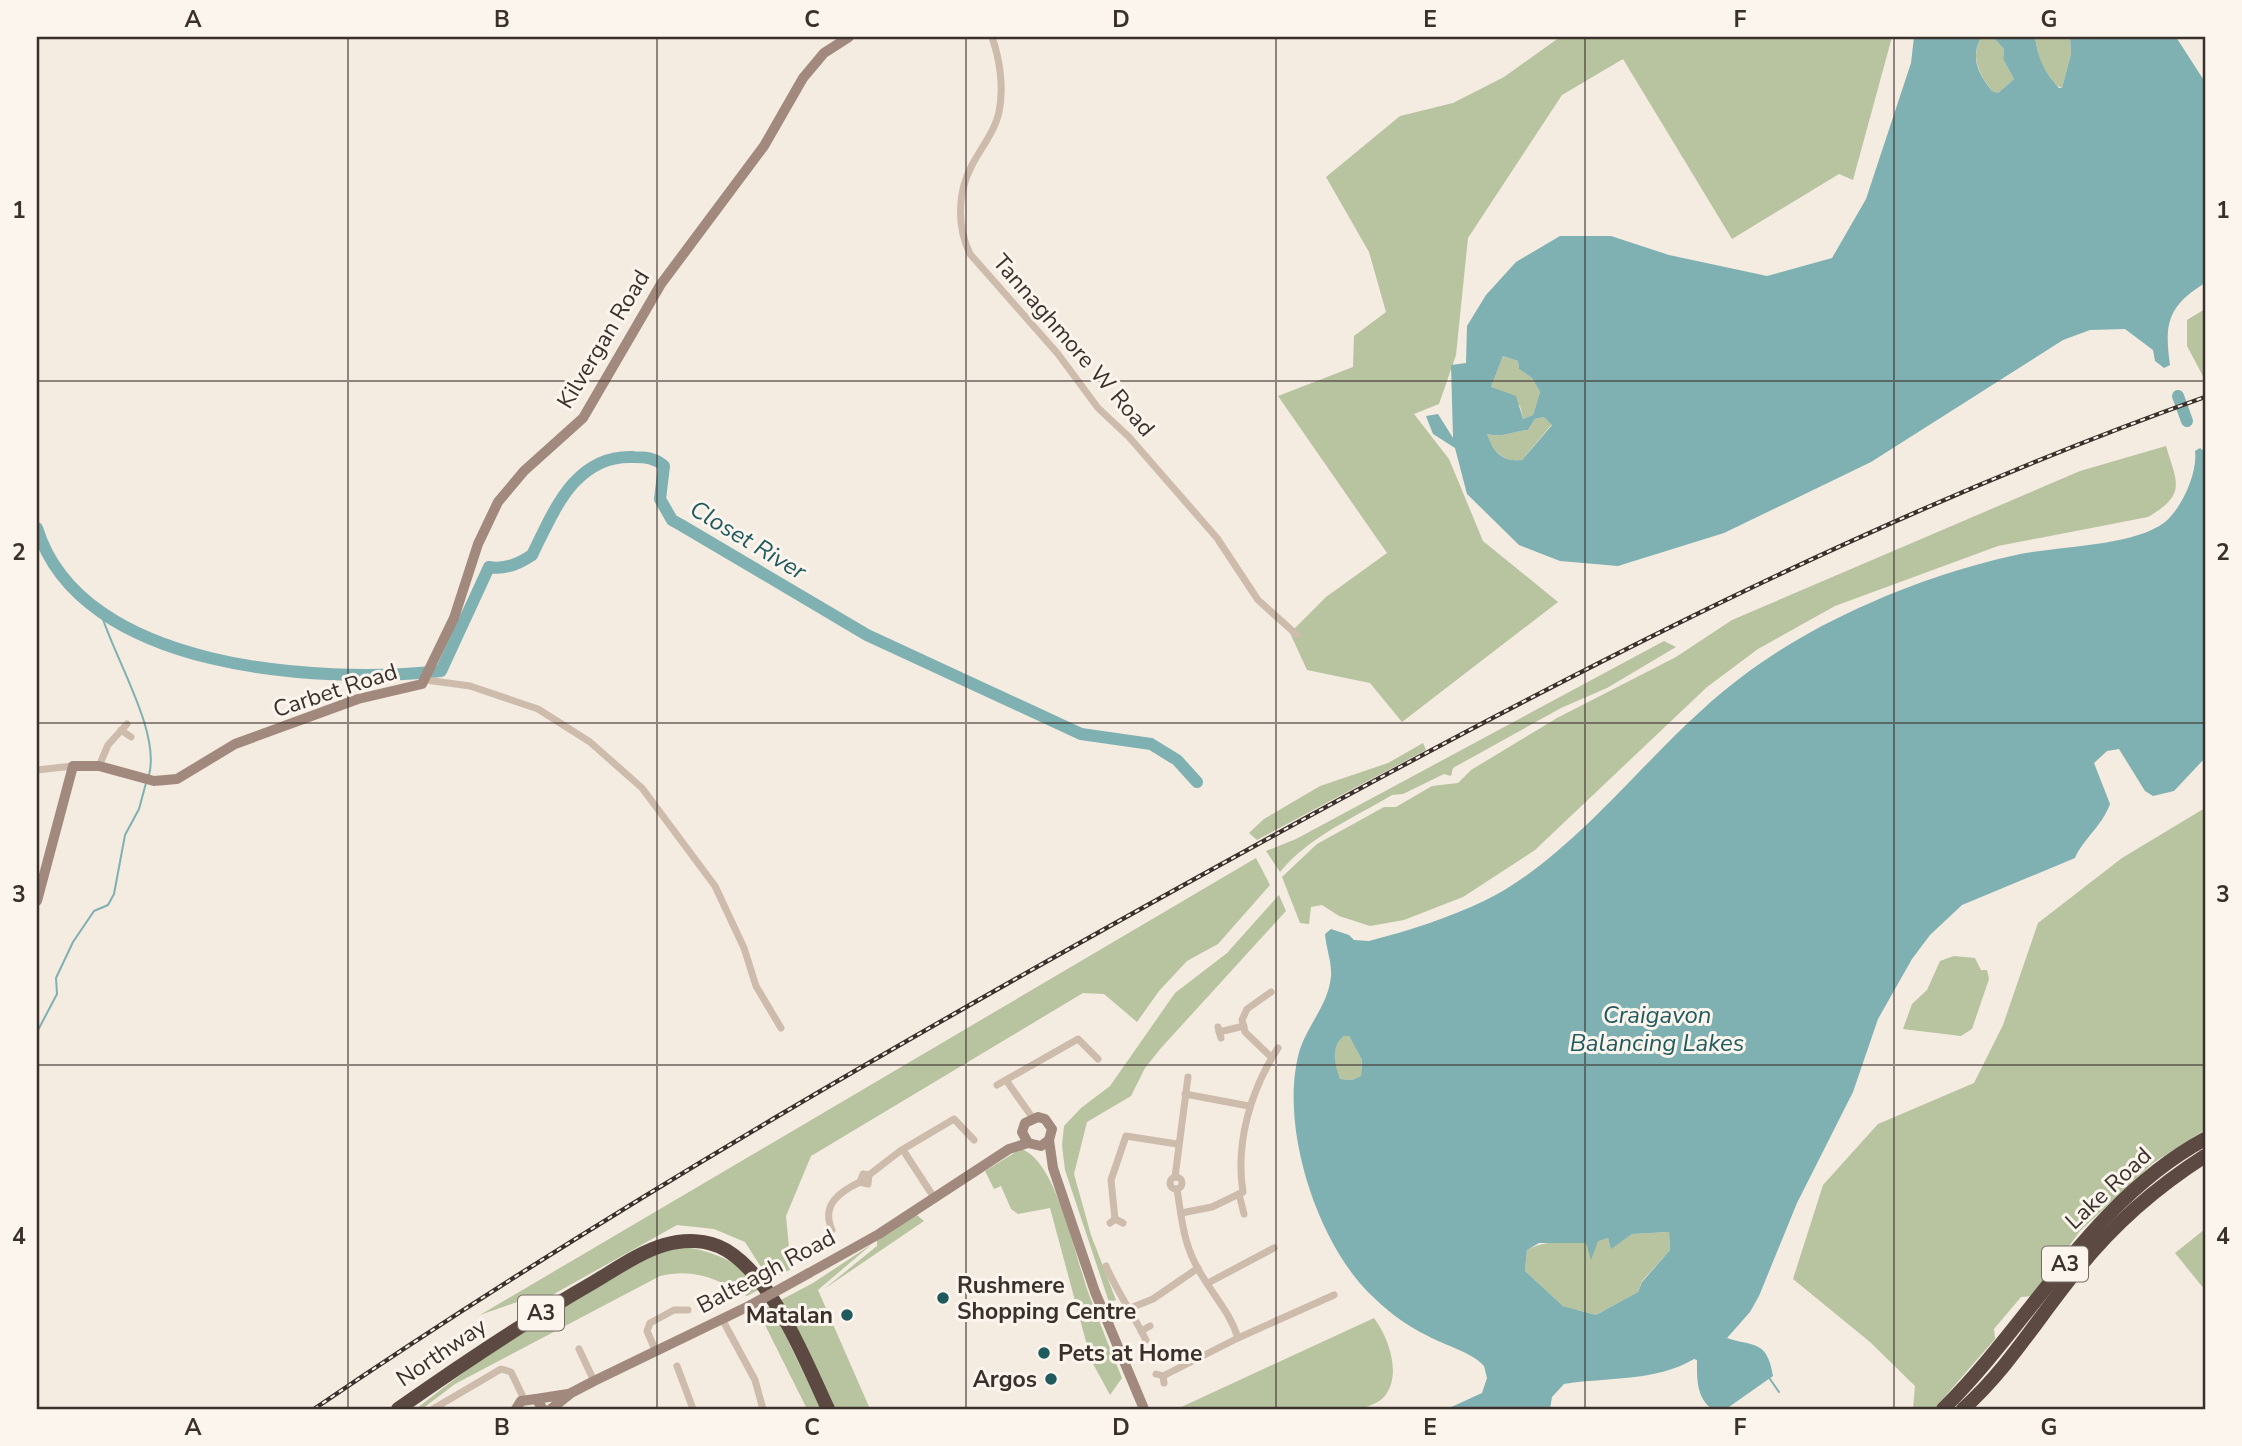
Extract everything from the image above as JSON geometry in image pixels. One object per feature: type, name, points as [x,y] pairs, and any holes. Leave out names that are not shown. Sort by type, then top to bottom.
[{"type":"highway","name":"Lake Road","points":[[1943,1409],[2000,1349],[2102,1218],[2155,1170],[2205,1139]]},
{"type":"highway","name":"Lake Road","points":[[1963,1409],[2016,1353],[2091,1253],[2167,1182],[2205,1156]]},
{"type":"highway","name":"Northway","points":[[398,1409],[546,1309],[663,1245],[696,1241],[724,1249],[739,1259],[762,1286],[789,1331],[828,1409]]},
{"type":"street","name":"Kilvergan Road","points":[[427,679],[454,618],[478,544],[498,502],[524,471],[583,418],[661,284],[764,146],[803,78],[824,53],[849,37]]},
{"type":"street","name":"Tannaghmore W Road","points":[[992,37],[1002,97],[995,124],[970,168],[961,196],[963,239],[970,254],[1058,354],[1098,408],[1129,437],[1217,538],[1258,600],[1297,635]]},
{"type":"street","name":"Carbet Road","points":[[37,770],[99,766],[147,780],[177,779],[235,744],[358,699],[422,684],[427,679],[470,686],[538,709],[590,742],[642,788],[715,886],[744,947],[756,986],[781,1028]]},
{"type":"street","points":[[99,766],[108,745],[124,727],[131,737]]},
{"type":"street","points":[[37,901],[73,766]]},
{"type":"street","points":[[1270,996],[1247,1009],[1242,1020],[1245,1032],[1271,1057]]},
{"type":"street","points":[[1219,1032],[1244,1026]]},
{"type":"street","points":[[997,1085],[1079,1039],[1098,1059]]},
{"type":"street","points":[[1181,1213],[1212,1207],[1243,1192],[1241,1177],[1250,1106],[1271,1057],[1278,1048]]},
{"type":"street","points":[[1188,1077],[1177,1144],[1175,1177],[1182,1183],[1177,1189],[1181,1213],[1198,1268],[1230,1315],[1238,1338]]},
{"type":"street","points":[[1006,1080],[1032,1117]]},
{"type":"street","points":[[1185,1094],[1250,1106]]},
{"type":"street","points":[[1053,1168],[1029,1140],[1025,1123],[1032,1117],[1045,1118],[1049,1123],[1053,1168],[1105,1318],[1144,1409]]},
{"type":"street","points":[[832,1230],[828,1212],[839,1192],[860,1182],[868,1184],[869,1175],[903,1150],[954,1119],[974,1140]]},
{"type":"street","points":[[1116,1222],[1111,1180],[1126,1136],[1177,1144]]},
{"type":"street","points":[[1029,1140],[1049,1140]]},
{"type":"street","name":"Balteagh Road","points":[[551,1409],[571,1393],[722,1320],[809,1273],[931,1202],[1009,1149],[1029,1140]]},
{"type":"street","points":[[903,1150],[931,1202]]},
{"type":"street","points":[[1239,1194],[1244,1214]]},
{"type":"street","points":[[1208,1283],[1274,1248]]},
{"type":"street","points":[[1106,1266],[1117,1292],[1130,1309],[1146,1340]]},
{"type":"street","points":[[1105,1318],[1153,1299],[1198,1268]]},
{"type":"street","points":[[1161,1378],[1238,1338],[1334,1295]]},
{"type":"street","points":[[656,1352],[648,1336],[650,1323],[674,1310],[688,1310]]},
{"type":"street","points":[[722,1320],[755,1380],[763,1409]]},
{"type":"street","points":[[1141,1331],[1150,1326]]},
{"type":"street","points":[[579,1349],[594,1381]]},
{"type":"street","points":[[677,1366],[693,1409]]},
{"type":"street","points":[[433,1409],[459,1391],[501,1369],[511,1372],[521,1404],[543,1409]]},
{"type":"street","name":"Balteagh Road","points":[[521,1404],[571,1393]]},
{"type":"green space","points":[[1560,37],[1892,37],[1853,180],[1839,174],[1732,239],[1623,59],[1562,95],[1468,238],[1456,355],[1439,404],[1414,414],[1449,459],[1483,541],[1558,602],[1402,722],[1370,683],[1307,670],[1290,633],[1326,597],[1387,553],[1278,396],[1353,367],[1354,336],[1386,312],[1369,252],[1326,177],[1400,116],[1453,103],[1504,77]]},
{"type":"green space","points":[[1981,37],[1993,37],[2004,49],[2003,59],[2014,79],[1998,93],[1992,91],[1983,78],[1976,59]]},
{"type":"green space","points":[[2035,37],[2070,37],[2071,54],[2062,88],[2046,74]]},
{"type":"green space","points":[[2205,309],[2205,380],[2187,346],[2187,320]]},
{"type":"green space","points":[[1503,356],[1518,361],[1519,369],[1532,378],[1540,392],[1533,415],[1523,419],[1520,406],[1491,387]]},
{"type":"green space","points":[[1544,417],[1552,424],[1522,460],[1504,457],[1492,446],[1486,434],[1502,435],[1528,430],[1535,419]]},
{"type":"green space","points":[[2166,446],[2176,487],[2169,501],[2148,517],[1998,546],[1835,606],[1758,649],[1707,687],[1535,850],[1463,897],[1404,920],[1370,926],[1339,916],[1322,905],[1311,907],[1309,924],[1300,923],[1282,877],[1317,844],[1384,807],[1396,807],[1432,786],[1458,783],[1471,770],[1557,718],[1676,657],[1732,620],[2080,471]]},
{"type":"green space","points":[[1664,641],[1676,647],[1607,688],[1561,708],[1453,768],[1451,776],[1444,774],[1403,794],[1392,795],[1347,820],[1305,848],[1280,872],[1266,851],[1296,839]]},
{"type":"green space","points":[[1423,743],[1426,750],[1257,840],[1249,833],[1264,819],[1320,786],[1388,763]]},
{"type":"green space","points":[[2205,808],[2205,1130],[2153,1163],[2080,1231],[2033,1296],[2021,1297],[1994,1329],[1995,1339],[1934,1409],[1913,1409],[1915,1386],[1870,1342],[1793,1279],[1823,1185],[1878,1124],[1974,1083],[2003,1025],[2038,923],[2122,858]]},
{"type":"green space","points":[[1256,858],[1270,885],[1218,944],[1187,961],[1159,991],[1137,1022],[1104,994],[1083,993],[811,1156],[786,1216],[791,1269],[770,1281],[745,1242],[714,1229],[677,1225],[529,1308],[517,1302],[480,1315]]},
{"type":"green space","points":[[1279,895],[1286,911],[1161,1048],[1145,1068],[1131,1096],[1087,1122],[1074,1174],[1091,1235],[1116,1300],[1109,1302],[1065,1170],[1062,1145],[1064,1126],[1081,1108],[1110,1086],[1175,993],[1227,953]]},
{"type":"green space","points":[[1954,956],[1975,958],[1981,970],[1987,970],[1989,979],[1972,1029],[1961,1036],[1903,1029],[1912,1004],[1927,990],[1940,961]]},
{"type":"green space","points":[[1344,1036],[1349,1036],[1362,1060],[1361,1076],[1352,1080],[1340,1079],[1335,1064],[1336,1046]]},
{"type":"green space","points":[[1021,1149],[1034,1157],[1045,1172],[1064,1214],[1090,1297],[1122,1378],[1110,1395],[1091,1360],[1050,1208],[1018,1214],[1011,1209],[1001,1186],[994,1189],[985,1171]]},
{"type":"green space","points":[[917,1215],[924,1221],[824,1289],[877,1246],[877,1238]]},
{"type":"green space","points":[[2205,1229],[2205,1290],[2175,1253]]},
{"type":"green space","points":[[1669,1232],[1670,1250],[1642,1281],[1638,1292],[1596,1315],[1563,1306],[1525,1271],[1527,1250],[1546,1243],[1608,1238],[1611,1248],[1632,1234]]},
{"type":"green space","points":[[872,1244],[818,1290],[870,1409],[837,1409],[830,1404],[779,1301],[813,1283]]},
{"type":"green space","points":[[673,1246],[698,1249],[722,1257],[743,1270],[760,1289],[747,1296],[695,1274],[660,1276],[455,1384],[422,1409],[416,1409],[476,1363],[572,1299]]},
{"type":"green space","points":[[771,1306],[821,1409],[807,1409],[758,1311]]},
{"type":"green space","points":[[1374,1318],[1385,1336],[1393,1369],[1389,1389],[1383,1398],[1373,1404],[1362,1409],[1177,1409]]},
{"type":"water","points":[[1914,37],[1981,37],[1976,52],[1977,65],[1992,91],[1998,93],[2014,79],[2003,59],[2004,49],[1993,37],[2035,37],[2046,71],[2059,88],[2062,88],[2071,54],[2070,37],[2176,37],[2205,82],[2205,283],[2183,300],[2171,317],[2168,338],[2170,365],[2164,368],[2155,361],[2153,350],[2125,329],[2090,330],[2063,340],[1871,462],[1724,533],[1618,566],[1560,561],[1519,545],[1467,494],[1455,448],[1433,434],[1426,416],[1438,414],[1453,438],[1451,365],[1466,363],[1467,326],[1486,295],[1516,262],[1560,236],[1611,236],[1669,255],[1767,276],[1832,258],[1866,199],[1911,63]],"holes":[[[1503,356],[1518,361],[1519,369],[1532,378],[1540,392],[1533,415],[1523,419],[1516,396],[1491,387]],[[1544,417],[1552,425],[1522,460],[1504,457],[1492,446],[1487,434],[1503,435],[1528,430],[1535,419]]]},
{"type":"water","name":"Craigavon Balancing Lakes","points":[[2200,448],[2205,452],[2205,758],[2174,791],[2153,796],[2145,791],[2119,749],[2107,751],[2094,763],[2110,804],[2075,858],[1962,905],[1930,935],[1912,959],[1878,1019],[1853,1092],[1797,1203],[1759,1296],[1750,1312],[1727,1338],[1758,1346],[1763,1350],[1773,1376],[1726,1409],[1712,1409],[1703,1399],[1698,1387],[1697,1360],[1694,1359],[1663,1372],[1564,1384],[1552,1397],[1550,1409],[1447,1409],[1482,1393],[1487,1378],[1484,1366],[1465,1353],[1411,1327],[1368,1292],[1332,1242],[1306,1178],[1294,1111],[1294,1079],[1300,1049],[1329,986],[1331,965],[1325,934],[1331,929],[1349,935],[1354,940],[1369,941],[1428,924],[1484,901],[1543,863],[1571,839],[1702,710],[1782,649],[1847,613],[1942,575],[2016,555],[2114,541],[2151,530],[2165,522],[2183,499],[2194,469],[2195,451]],"holes":[[[1344,1036],[1349,1036],[1362,1060],[1361,1076],[1352,1080],[1340,1079],[1336,1064],[1336,1046]],[[1669,1232],[1670,1250],[1642,1282],[1638,1292],[1596,1315],[1563,1306],[1525,1271],[1527,1250],[1539,1243],[1586,1243],[1591,1260],[1598,1241],[1608,1238],[1611,1249],[1632,1234]]]},
{"type":"waterway","points":[[2178,396],[2187,421]]},
{"type":"waterway","name":"Closet River","points":[[37,528],[62,576],[102,613],[152,640],[210,658],[272,669],[333,674],[441,671],[489,567],[512,566],[532,555],[569,488],[596,465],[614,459],[650,458],[664,466],[660,499],[672,520],[867,635],[1081,734],[1151,744],[1177,760],[1197,782]]},
{"type":"waterway","points":[[100,610],[142,715],[151,757],[149,775]]},
{"type":"waterway","points":[[37,1032],[57,994],[56,978],[73,942],[94,911],[108,905],[114,894],[125,835],[139,809],[146,783]]},
{"type":"waterway","points":[[1770,1379],[1779,1392]]},
{"type":"railway","points":[[314,1409],[547,1257],[784,1112],[1025,973],[1383,776],[1612,656],[1845,544],[2084,442],[2205,397]]},
{"type":"place","name":"Rushmere Shopping Centre","points":[[943,1298]]},
{"type":"place","name":"Matalan","points":[[847,1315]]},
{"type":"place","name":"Pets at Home","points":[[1044,1353]]},
{"type":"place","name":"Argos","points":[[1051,1379]]}]
